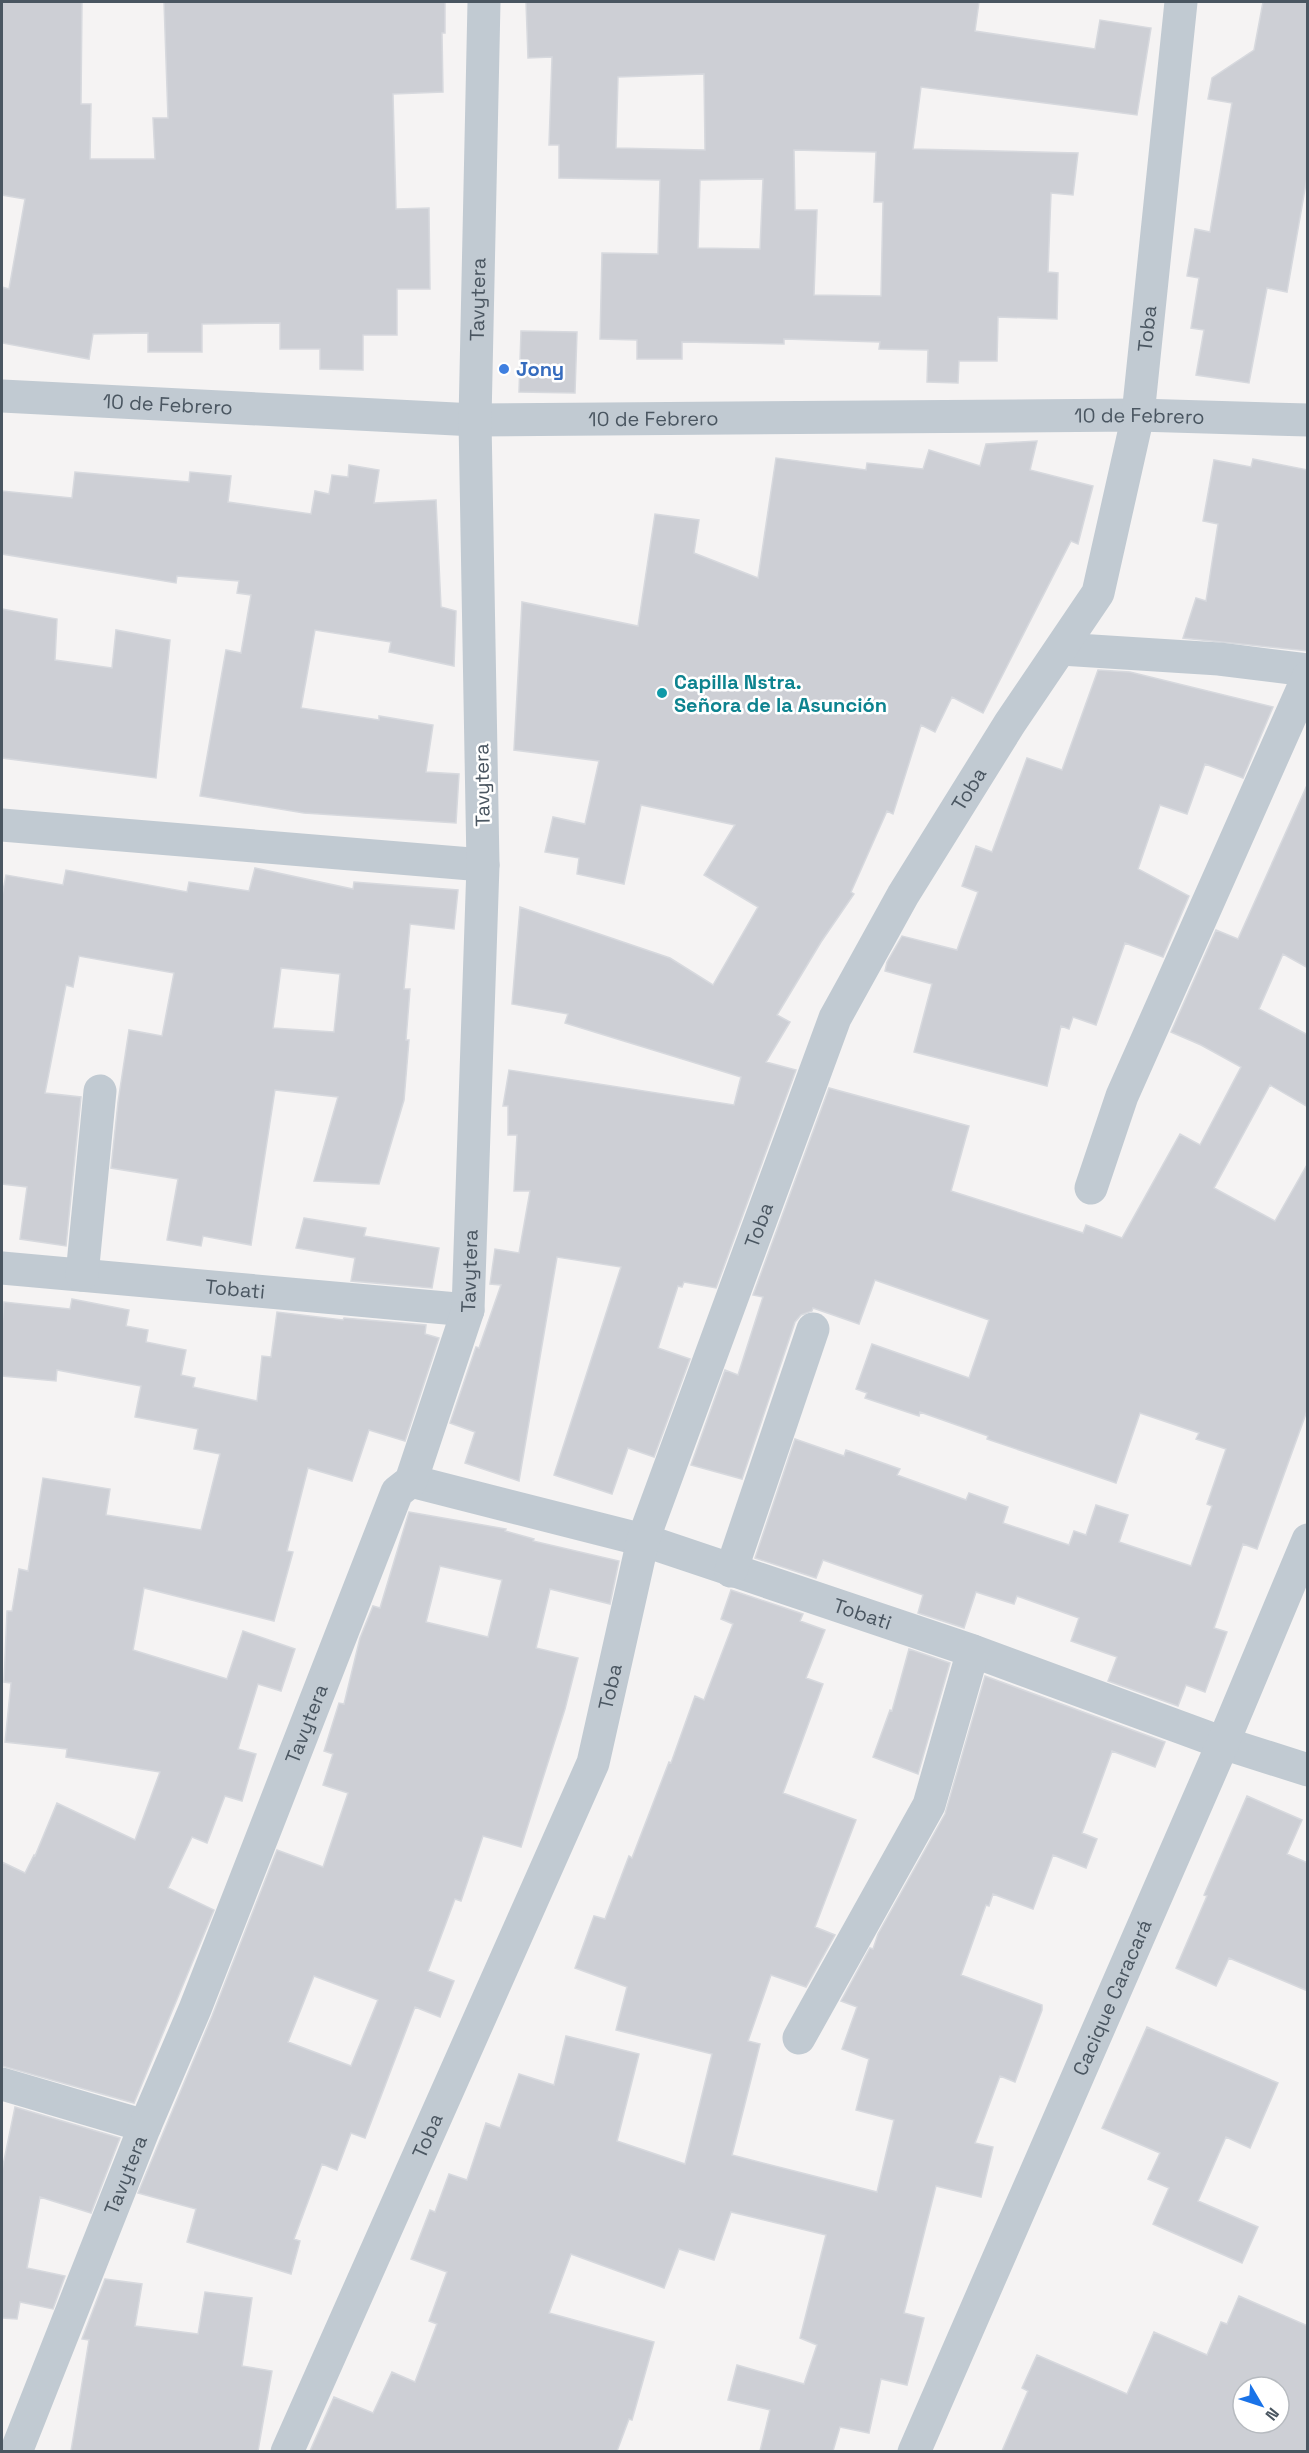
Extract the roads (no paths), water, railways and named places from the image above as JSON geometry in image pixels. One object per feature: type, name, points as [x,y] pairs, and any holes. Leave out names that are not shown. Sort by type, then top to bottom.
[{"type":"street","name":"Tavytera","points":[[16,2451],[145,2126],[195,2009],[397,1492],[411,1481],[468,1310],[483,865],[476,420],[484,2]]},
{"type":"street","name":"Toba","points":[[287,2451],[593,1763],[643,1540],[835,1018],[903,895],[1010,723],[1098,593],[1138,415],[1181,2]]},
{"type":"street","name":"10 de Febrero","points":[[2,396],[476,420],[1138,415],[1308,420]]},
{"type":"street","points":[[1061,649],[1219,659],[1308,670]]},
{"type":"street","points":[[1091,1188],[1122,1096],[1308,677]]},
{"type":"street","points":[[2,825],[483,865]]},
{"type":"street","points":[[82,1275],[100,1091]]},
{"type":"street","name":"Tobati","points":[[2,1268],[468,1310]]},
{"type":"street","points":[[731,1571],[813,1329]]},
{"type":"street","name":"Tobati","points":[[411,1481],[643,1540],[973,1651],[1223,1743],[1308,1770]]},
{"type":"street","name":"Cacique Caracará","points":[[914,2451],[1223,1743],[1308,1540]]},
{"type":"street","points":[[799,2038],[929,1804],[973,1651]]},
{"type":"street","points":[[2,2084],[145,2126]]},
{"type":"place","name":"Jony","points":[[504,369]]},
{"type":"place","name":"Capilla Nstra. Señora de la Asunción","points":[[662,693]]}]
